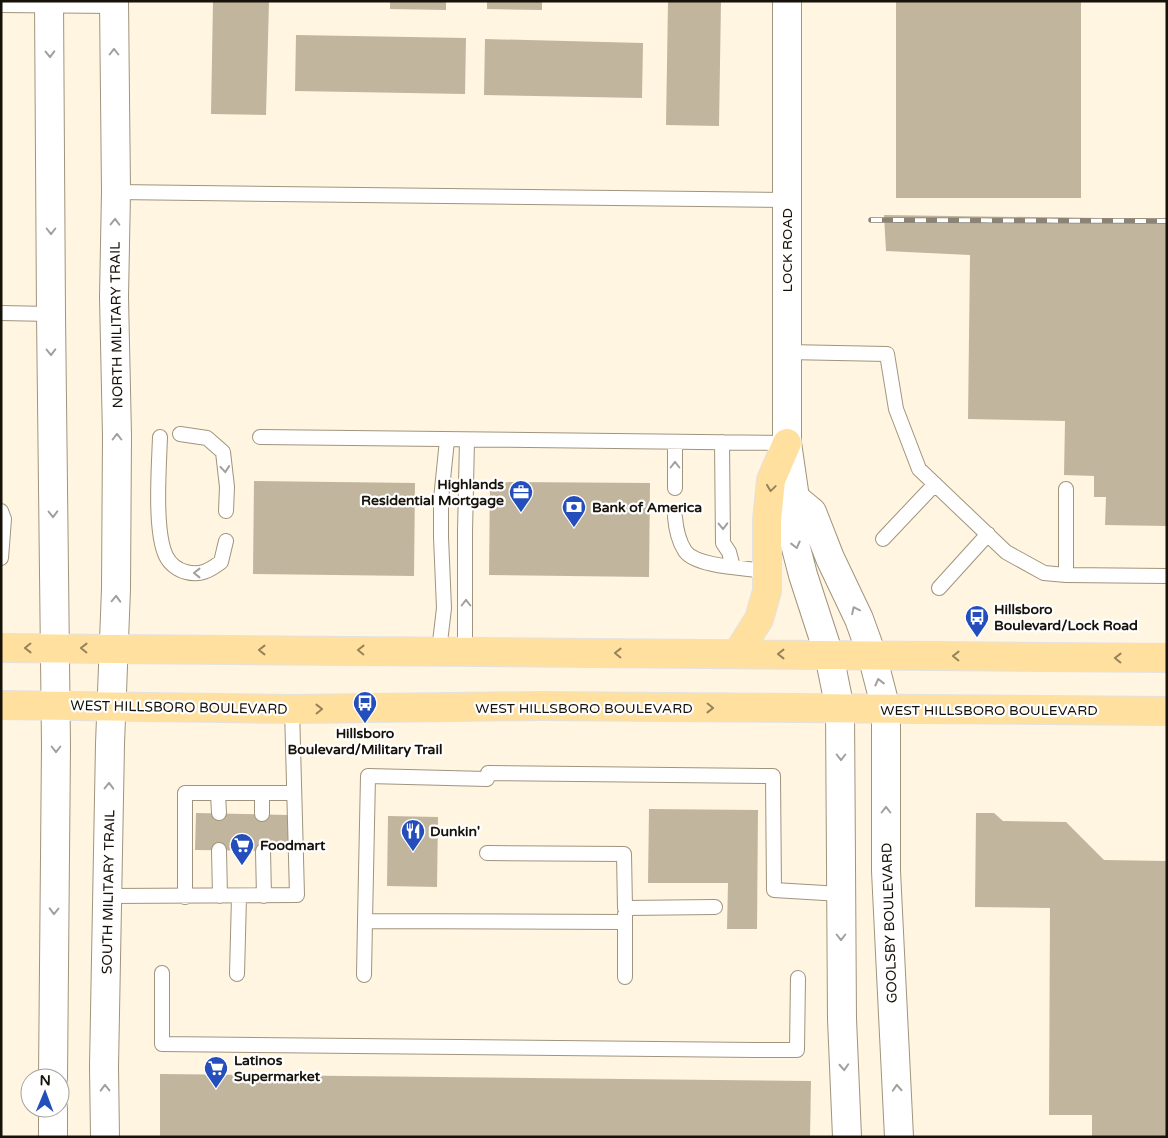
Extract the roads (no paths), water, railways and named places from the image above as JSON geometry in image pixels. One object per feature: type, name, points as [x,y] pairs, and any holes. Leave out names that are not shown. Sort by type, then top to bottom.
[{"type":"main road","points":[[737,654],[759,618],[767,592],[767,520],[772,480],[787,443]]},
{"type":"main road","points":[[1,648],[1167,658]]},
{"type":"main road","name":"WEST HILLSBORO BOULEVARD","points":[[1,705],[292,709],[539,706],[1167,711]]},
{"type":"street","name":"LOCK ROAD","points":[[787,1],[787,443],[795,498],[788,518],[803,575],[829,655]]},
{"type":"street","points":[[49,3],[50,314],[56,754],[53,1068]]},
{"type":"street","name":"NORTH MILITARY TRAIL","points":[[114,4],[116,192],[114,297],[117,446],[114,648]]},
{"type":"street","points":[[795,498],[812,512],[830,558],[859,619],[872,655]]},
{"type":"street","name":"SOUTH MILITARY TRAIL","points":[[105,1137],[104,1067],[110,744],[114,648]]},
{"type":"street","points":[[829,655],[840,708],[842,1019],[847,1137]]},
{"type":"street","name":"GOOLSBY BOULEVARD","points":[[872,655],[886,709],[886,871],[899,1137]]},
{"type":"street","points":[[53,1118],[53,1137]]},
{"type":"lane","points":[[1,5],[49,3],[114,4]]},
{"type":"lane","points":[[116,192],[788,200]]},
{"type":"lane","points":[[1,313],[50,314]]},
{"type":"lane","points":[[787,352],[887,354],[896,408],[919,469],[1006,552],[1044,573],[1167,576]]},
{"type":"lane","points":[[180,434],[207,438],[223,452],[226,512]]},
{"type":"lane","points":[[260,437],[787,443]]},
{"type":"lane","points":[[160,438],[159,505],[162,543],[166,557],[178,570],[192,573],[206,572],[221,562],[226,541]]},
{"type":"lane","points":[[439,651],[444,608],[440,538],[441,499],[447,440]]},
{"type":"lane","points":[[466,652],[465,532],[468,440]]},
{"type":"lane","points":[[675,442],[675,488]]},
{"type":"lane","points":[[722,442],[723,543],[730,552],[733,567]]},
{"type":"lane","points":[[883,539],[935,484]]},
{"type":"lane","points":[[1066,489],[1066,575]]},
{"type":"lane","points":[[1,510],[4,520],[1,558]]},
{"type":"lane","points":[[675,517],[677,535],[686,552],[709,564],[766,571]]},
{"type":"lane","points":[[939,588],[988,534]]},
{"type":"lane","points":[[108,896],[239,897],[297,895],[292,709]]},
{"type":"lane","points":[[364,975],[368,776],[772,776],[774,890],[841,894]]},
{"type":"lane","points":[[185,897],[184,793],[294,792]]},
{"type":"lane","points":[[262,793],[262,814]]},
{"type":"lane","points":[[218,794],[219,814]]},
{"type":"lane","points":[[220,850],[220,896]]},
{"type":"lane","points":[[263,851],[264,896]]},
{"type":"lane","points":[[487,853],[624,854],[625,977]]},
{"type":"lane","points":[[237,974],[239,897]]},
{"type":"lane","points":[[365,922],[625,915],[715,907]]},
{"type":"lane","points":[[162,973],[162,1044],[772,1050],[797,1050],[798,978]]},
{"type":"railway","points":[[871,220],[1167,221]]},
{"type":"place","name":"Highlands Residential Mortgage","points":[[521,513]]},
{"type":"place","name":"Bank of America","points":[[574,528]]},
{"type":"place","name":"Hillsboro Boulevard/Lock Road","points":[[977,638]]},
{"type":"place","name":"Hillsboro Boulevard/Military Trail","points":[[365,724]]},
{"type":"place","name":"Dunkin'","points":[[413,852]]},
{"type":"place","name":"Foodmart","points":[[242,866]]},
{"type":"place","name":"Latinos Supermarket","points":[[216,1089]]}]
